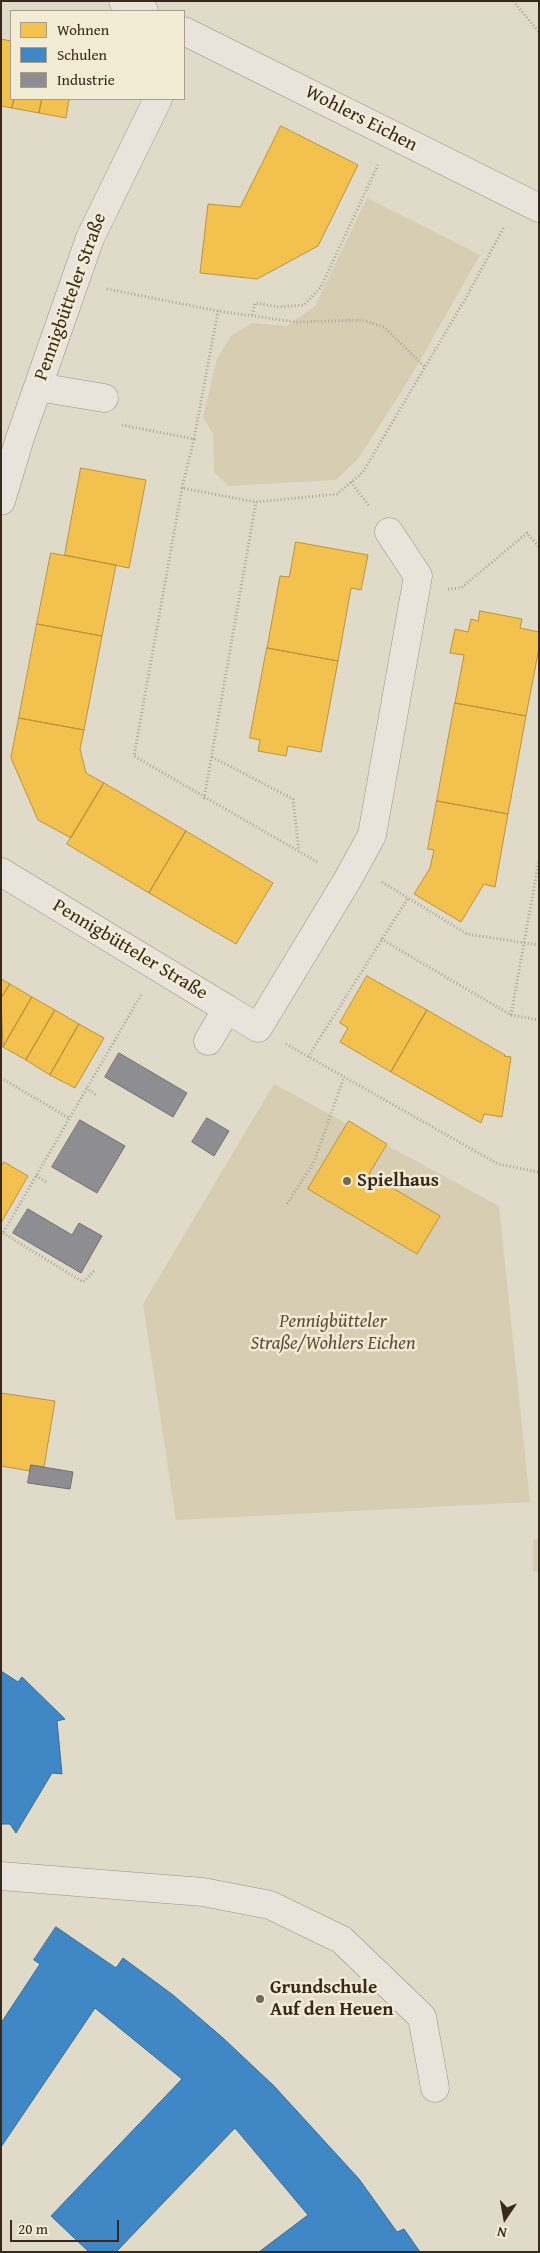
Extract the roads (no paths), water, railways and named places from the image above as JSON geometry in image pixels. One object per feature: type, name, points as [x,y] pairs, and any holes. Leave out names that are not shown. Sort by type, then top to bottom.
[{"type":"street","points":[[123,1],[142,10]]},
{"type":"street","name":"Wohlers Eichen","points":[[186,38],[393,135],[529,203]]},
{"type":"street","name":"Pennigbütteler Straße","points":[[1,501],[38,387],[95,227],[158,100]]},
{"type":"street","points":[[38,387],[104,398]]},
{"type":"street","points":[[227,1009],[258,1028],[352,873],[372,835],[418,576],[389,532]]},
{"type":"street","name":"Pennigbütteler Straße","points":[[1,872],[227,1009],[208,1041]]},
{"type":"street","points":[[1,1876],[213,1894],[270,1905],[342,1940],[422,2017],[435,2088]]},
{"type":"place","name":"Spielhaus","points":[[347,1181]]},
{"type":"place","name":"Grundschule Auf den Heuen","points":[[260,1999]]},
{"type":"park label","name":"Pennigbütteler Straße/Wohlers Eichen","points":[[333,1333]]}]
